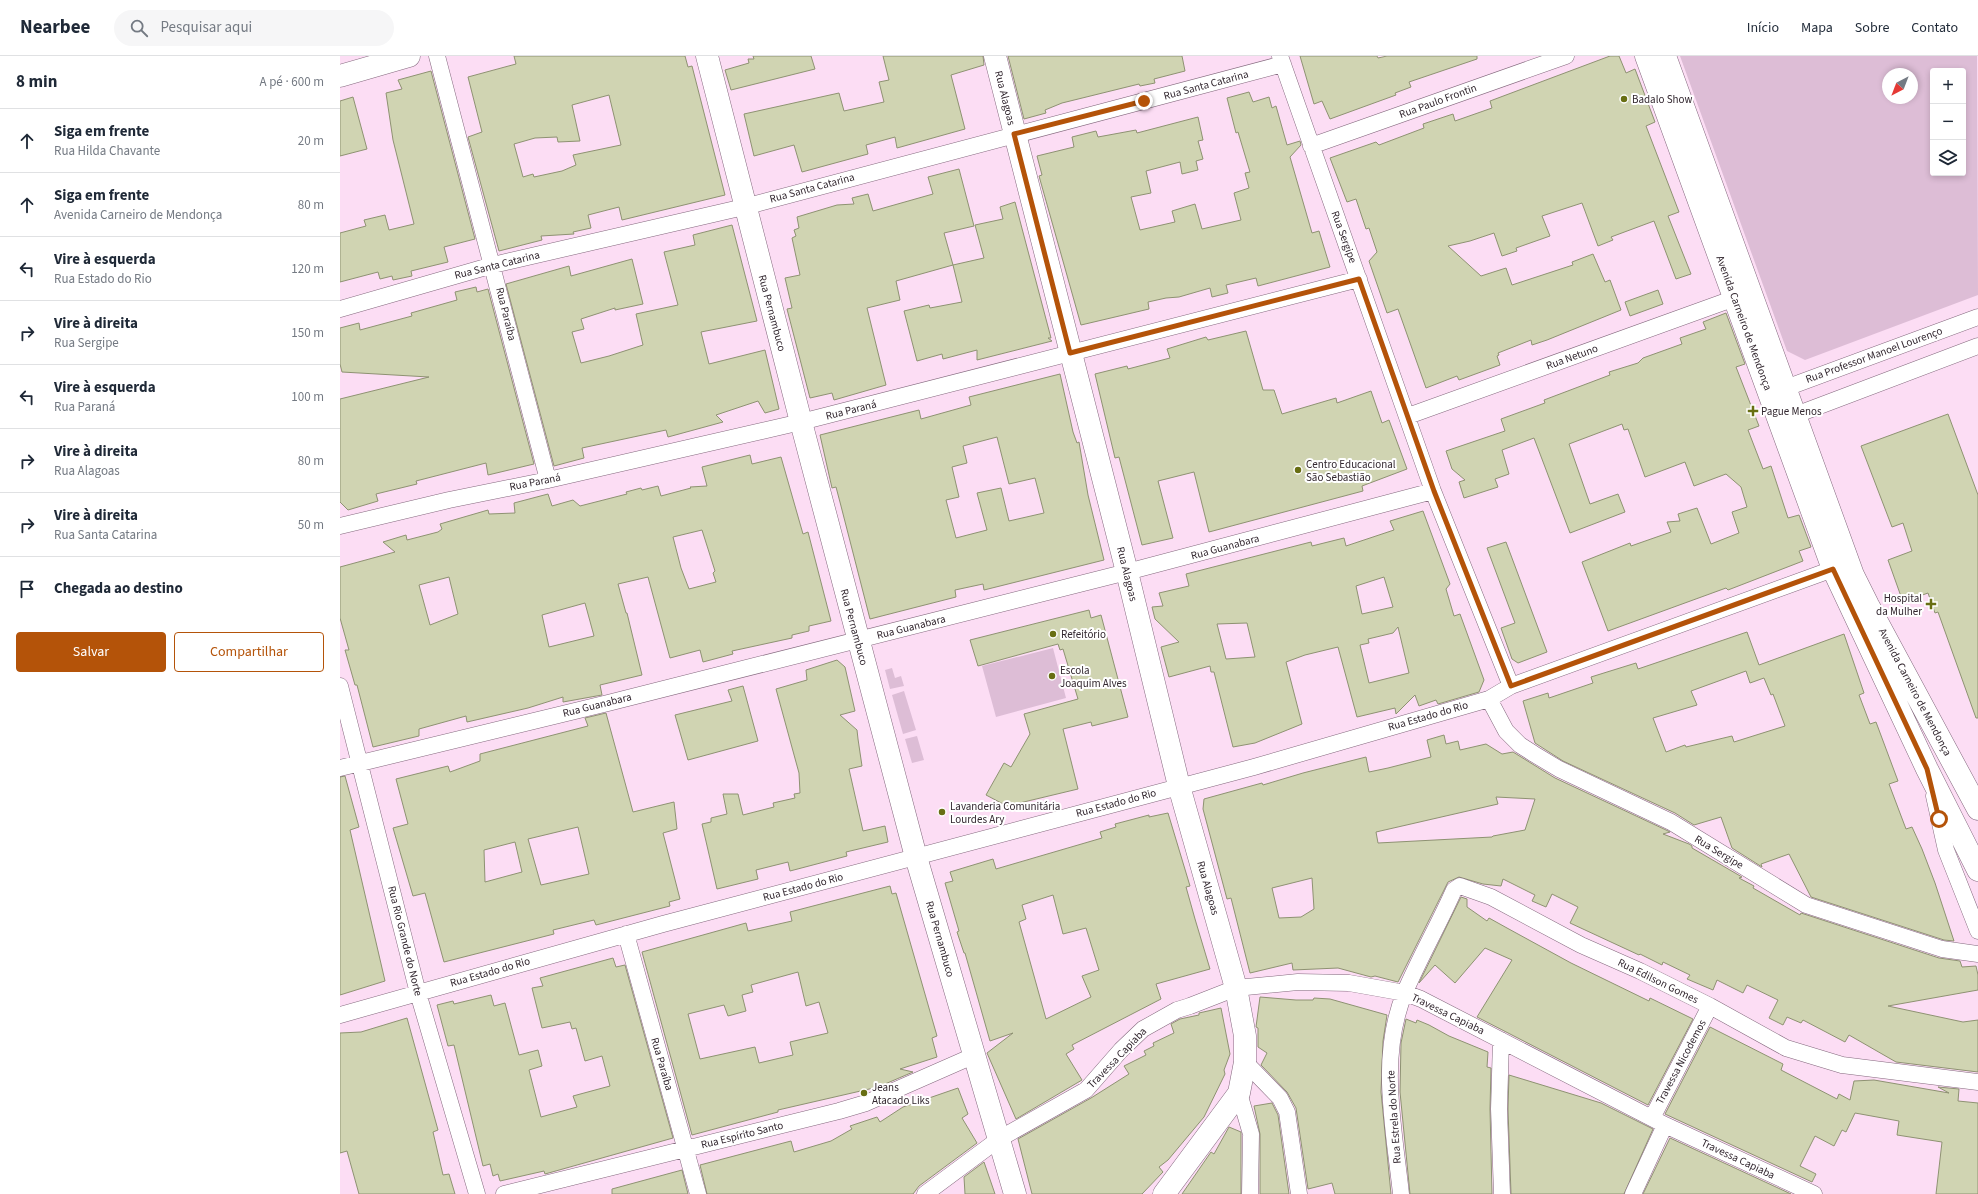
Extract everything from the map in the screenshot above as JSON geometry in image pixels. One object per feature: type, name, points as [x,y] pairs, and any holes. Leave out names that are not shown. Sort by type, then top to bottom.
[{"type":"street","points":[[340,76],[409,56]]},
{"type":"street","name":"Rua Paraíba","points":[[437,56],[493,265],[548,480]]},
{"type":"street","name":"Rua Pernambuco","points":[[707,56],[744,207],[916,857],[973,1056],[1015,1194]]},
{"type":"street","name":"Rua Alagoas","points":[[995,56],[1127,572],[1179,786],[1236,988],[1245,1036],[1246,1062],[1239,1093],[1164,1194]]},
{"type":"street","name":"Rua Paulo Frontin","points":[[1311,146],[1566,56]]},
{"type":"street","name":"Avenida Carneiro de Mendonça","points":[[1646,56],[1735,298],[1778,391]]},
{"type":"street","name":"Avenida Carneiro de Mendonça","points":[[1665,56],[1787,418],[1833,569],[1927,769],[1978,870]]},
{"type":"street","name":"Rua Santa Catarina","points":[[340,309],[493,265],[744,207],[1281,60]]},
{"type":"street","name":"Rua Sergipe","points":[[1281,60],[1434,491],[1511,686]]},
{"type":"street","name":"Rua Paraná","points":[[340,526],[505,487],[548,480],[801,422],[1359,279]]},
{"type":"street","name":"Rua Netuno","points":[[1408,416],[1735,298]]},
{"type":"street","name":"Rua Professor Manoel Lourenço","points":[[1778,391],[1978,317]]},
{"type":"street","points":[[1787,418],[1978,346]]},
{"type":"street","name":"Avenida Carneiro de Mendonça","points":[[1787,418],[1853,575],[1978,809]]},
{"type":"street","name":"Rua Guanabara","points":[[340,768],[1127,572],[1434,491]]},
{"type":"street","name":"Rua Estado do Rio","points":[[340,1015],[626,934],[1254,767],[1489,698],[1511,686],[1833,569]]},
{"type":"street","name":"Rua Rio Grande do Norte","points":[[340,686],[418,993],[477,1194]]},
{"type":"street","name":"Rua Sergipe","points":[[1489,698],[1506,731],[1520,745],[1559,769],[1671,822],[1806,905],[1942,950],[1978,954]]},
{"type":"street","points":[[1927,769],[1946,850],[1978,931]]},
{"type":"street","name":"Rua Edilson Gomes","points":[[1404,993],[1454,890],[1460,886],[1491,897],[1581,946],[1640,971],[1710,1006],[1786,1048],[1821,1060],[1842,1065],[1978,1082]]},
{"type":"street","name":"Rua Paraíba","points":[[626,934],[698,1194]]},
{"type":"street","name":"Travessa Capiaba","points":[[925,1194],[999,1139],[1086,1090],[1121,1050],[1143,1029],[1155,1021],[1177,1010],[1236,988],[1298,982],[1349,984],[1404,993],[1443,1009],[1658,1122],[1814,1194]]},
{"type":"street","name":"Rua Estrela do Norte","points":[[1400,1194],[1390,1089],[1390,1060],[1393,1038],[1404,993]]},
{"type":"street","name":"Travessa Nicodemos","points":[[1633,1194],[1658,1122],[1710,1006]]},
{"type":"street","points":[[1501,1040],[1499,1109],[1502,1194]]},
{"type":"street","name":"Rua Espírito Santo","points":[[504,1194],[686,1149],[866,1102],[973,1056]]},
{"type":"street","points":[[1246,1062],[1280,1098],[1287,1112],[1299,1194]]},
{"type":"street","name":"Rua Alagoas","points":[[1239,1093],[1251,1134],[1250,1194]]},
{"type":"shaded area","points":[[1680,56],[1977,56],[1978,295],[1805,360],[1787,351]]},
{"type":"shaded area","points":[[1053,648],[1066,698],[996,717],[982,666]]},
{"type":"shaded area","points":[[892,668],[895,678],[901,676],[904,686],[890,689],[885,670]]},
{"type":"shaded area","points":[[904,691],[916,730],[903,734],[892,695]]},
{"type":"shaded area","points":[[917,736],[924,760],[912,763],[905,739]]},
{"type":"building","points":[[514,56],[685,56],[688,67],[692,66],[725,195],[622,220],[619,207],[588,215],[591,228],[573,232],[574,234],[541,236],[542,240],[499,251],[468,137],[482,132],[468,77],[516,64]],"holes":[[[609,95],[621,145],[573,155],[576,165],[562,171],[534,177],[533,174],[523,177],[514,144],[535,138],[557,137],[558,142],[580,141],[572,105]]]},
{"type":"building","points":[[753,56],[811,56],[815,69],[731,90],[725,70],[749,63],[748,59],[754,59]]},
{"type":"building","points":[[883,56],[983,56],[984,65],[951,75],[965,129],[897,148],[895,137],[866,145],[868,154],[802,172],[794,145],[754,156],[744,114],[839,93],[844,111],[884,102],[879,82],[889,80]]},
{"type":"building","points":[[1008,56],[1182,56],[1185,71],[1154,79],[1155,83],[1140,86],[1139,84],[1062,103],[1045,110],[1046,113],[1024,119]]},
{"type":"building","points":[[1300,56],[1377,56],[1378,58],[1387,56],[1477,56],[1477,59],[1409,82],[1411,87],[1395,93],[1396,95],[1330,119],[1322,101],[1314,104]]},
{"type":"building","points":[[1610,56],[1619,56],[1626,73],[1635,69],[1655,122],[1646,126],[1679,212],[1668,216],[1691,274],[1676,279],[1654,221],[1611,237],[1613,240],[1598,246],[1582,203],[1542,216],[1550,236],[1516,248],[1517,251],[1502,256],[1494,233],[1448,246],[1481,276],[1506,268],[1512,285],[1573,265],[1572,262],[1593,254],[1605,282],[1610,280],[1621,310],[1547,340],[1532,345],[1531,340],[1498,353],[1499,355],[1497,356],[1500,365],[1459,380],[1457,376],[1426,388],[1398,309],[1387,313],[1369,261],[1377,252],[1369,228],[1366,229],[1356,199],[1347,202],[1330,158],[1376,142],[1379,145],[1424,128],[1423,124],[1453,114],[1455,121],[1492,108],[1490,101]]},
{"type":"building","points":[[431,71],[475,239],[444,247],[448,262],[411,271],[412,276],[393,280],[392,276],[380,279],[378,272],[340,282],[340,233],[366,226],[364,220],[385,215],[389,230],[414,224],[393,140],[386,93],[402,89],[398,80]]},
{"type":"building","points":[[1249,92],[1253,102],[1269,97],[1272,108],[1276,106],[1287,145],[1300,141],[1301,145],[1290,157],[1312,233],[1319,231],[1330,267],[1258,286],[1256,278],[1226,285],[1228,293],[1212,297],[1210,288],[1179,297],[1148,302],[1149,309],[1081,325],[1039,176],[1042,175],[1037,156],[1074,147],[1072,137],[1096,131],[1098,137],[1136,130],[1137,133],[1198,117],[1203,140],[1198,141],[1203,159],[1196,161],[1198,170],[1182,174],[1180,162],[1146,171],[1151,193],[1131,197],[1140,230],[1175,222],[1172,211],[1195,204],[1202,229],[1241,220],[1234,193],[1249,188],[1245,173],[1250,172],[1238,132],[1236,133],[1227,98]]},
{"type":"building","points":[[353,97],[367,149],[340,156],[340,101]]},
{"type":"building","points":[[959,169],[974,226],[944,233],[953,265],[896,281],[900,300],[867,308],[886,385],[834,400],[832,393],[810,398],[787,309],[792,308],[785,278],[800,275],[792,238],[796,236],[794,230],[799,228],[797,217],[837,205],[854,204],[852,198],[868,194],[873,211],[933,194],[928,177]]},
{"type":"building","points":[[1015,202],[1051,338],[1048,338],[1052,341],[977,360],[977,350],[943,359],[942,354],[917,361],[904,311],[929,305],[930,308],[962,302],[953,265],[984,258],[975,225],[1003,219],[1000,207]]},
{"type":"building","points":[[732,225],[757,321],[701,332],[709,364],[765,350],[779,409],[765,413],[758,401],[716,415],[723,422],[668,437],[666,430],[582,448],[584,458],[554,466],[506,284],[569,266],[571,276],[632,259],[643,304],[615,310],[615,308],[581,319],[584,329],[572,332],[581,363],[609,356],[643,345],[636,314],[678,305],[664,252],[695,245],[693,235]]},
{"type":"building","points":[[476,287],[477,292],[488,289],[534,464],[488,475],[486,463],[416,481],[417,484],[376,494],[378,501],[348,510],[340,502],[340,399],[429,377],[342,372],[340,364],[340,328],[359,323],[360,330],[412,316],[411,313],[457,300],[455,292]]},
{"type":"building","points":[[1658,290],[1663,304],[1630,316],[1625,302]]},
{"type":"building","points":[[1726,313],[1745,364],[1736,367],[1759,426],[1748,430],[1763,469],[1771,466],[1788,518],[1799,515],[1811,547],[1799,551],[1803,561],[1728,590],[1726,588],[1608,631],[1582,562],[1630,543],[1631,546],[1671,532],[1667,522],[1680,521],[1678,514],[1697,508],[1711,544],[1739,533],[1732,512],[1747,507],[1741,487],[1726,474],[1694,486],[1685,462],[1645,477],[1628,429],[1624,430],[1622,424],[1569,444],[1590,504],[1618,494],[1625,512],[1570,533],[1534,438],[1502,450],[1509,474],[1495,479],[1498,487],[1464,498],[1459,482],[1465,480],[1452,469],[1446,451],[1505,431],[1501,419],[1545,403],[1544,400],[1610,375],[1609,372],[1638,363],[1643,358],[1682,344],[1680,338],[1706,329],[1703,322]]},
{"type":"building","points":[[1246,331],[1263,390],[1274,390],[1282,414],[1336,398],[1337,403],[1371,391],[1382,423],[1389,420],[1407,469],[1362,486],[1363,491],[1209,532],[1194,472],[1158,481],[1173,538],[1142,545],[1119,457],[1115,458],[1095,374],[1127,366],[1128,369],[1170,358],[1167,349],[1206,337],[1208,340]]},
{"type":"building","points":[[1060,374],[1073,432],[1077,443],[1079,442],[1088,495],[1104,560],[984,590],[983,584],[955,590],[956,597],[870,619],[836,487],[832,488],[820,435],[919,410],[921,419],[971,405],[969,397]],"holes":[[[997,437],[1009,484],[1035,478],[1044,513],[1009,521],[1001,488],[977,493],[987,530],[956,538],[946,500],[959,497],[952,467],[967,463],[963,446]]]},
{"type":"building","points":[[1948,414],[1978,495],[1978,718],[1976,718],[1938,612],[1935,613],[1928,593],[1903,602],[1888,560],[1912,551],[1903,523],[1892,527],[1861,446]]},
{"type":"building","points":[[750,455],[752,464],[781,457],[803,534],[808,532],[831,621],[809,626],[809,631],[792,635],[792,638],[732,651],[733,654],[703,662],[700,650],[670,658],[648,577],[618,584],[627,613],[642,675],[600,685],[602,695],[563,702],[563,697],[528,708],[467,722],[466,716],[419,729],[419,736],[373,747],[357,685],[355,685],[345,650],[349,650],[340,618],[340,567],[395,552],[383,542],[406,535],[407,540],[438,532],[442,529],[440,524],[488,510],[489,514],[515,513],[514,503],[548,494],[552,506],[573,500],[580,506],[627,494],[626,492],[641,488],[642,490],[658,486],[661,496],[691,488],[690,487],[707,486],[702,467]],"holes":[[[702,530],[715,571],[713,573],[716,582],[689,589],[681,568],[673,537]],[[449,577],[458,614],[430,625],[419,585]],[[585,603],[594,636],[549,647],[542,615]]]},
{"type":"building","points":[[1423,511],[1450,584],[1446,589],[1454,616],[1460,614],[1484,680],[1479,692],[1438,704],[1436,700],[1419,706],[1415,695],[1396,714],[1395,708],[1357,717],[1338,647],[1305,655],[1286,662],[1302,724],[1255,743],[1233,747],[1214,672],[1211,672],[1210,666],[1169,677],[1161,647],[1179,642],[1155,619],[1152,607],[1163,606],[1159,593],[1189,586],[1186,574],[1311,542],[1312,546],[1344,538],[1346,546],[1394,530],[1390,521]],"holes":[[[1384,577],[1393,607],[1362,614],[1356,586]],[[1247,623],[1255,657],[1226,659],[1217,624]],[[1398,627],[1409,673],[1369,683],[1360,645],[1369,643],[1368,639],[1393,633]]]},
{"type":"building","points":[[1506,542],[1547,652],[1518,663],[1512,659],[1501,628],[1515,623],[1487,548]]},
{"type":"building","points":[[1089,610],[1091,618],[1101,615],[1128,717],[1092,726],[1091,722],[1063,729],[1078,789],[1007,806],[986,795],[1004,763],[1011,767],[1030,734],[1024,714],[1078,699],[1063,649],[1060,650],[1058,644],[978,666],[970,640]]},
{"type":"building","points":[[1747,632],[1759,665],[1844,634],[1864,693],[1859,695],[1870,724],[1876,722],[1898,781],[1889,784],[1906,829],[1912,827],[1922,849],[1954,941],[1944,940],[1811,897],[1789,854],[1761,864],[1762,867],[1732,848],[1721,817],[1694,825],[1675,813],[1563,761],[1535,743],[1523,701],[1548,693],[1549,698],[1593,683],[1591,677],[1636,663],[1638,669]],"holes":[[[1746,671],[1750,683],[1764,678],[1771,695],[1773,694],[1785,726],[1734,742],[1732,736],[1686,747],[1685,745],[1666,752],[1653,718],[1697,705],[1691,691]]]},
{"type":"building","points":[[837,660],[845,667],[855,711],[840,715],[857,730],[862,766],[849,769],[863,831],[885,826],[888,842],[846,852],[847,856],[790,871],[788,862],[756,870],[758,879],[717,889],[702,824],[711,822],[711,818],[727,814],[723,794],[738,794],[743,815],[774,807],[773,803],[795,798],[794,794],[800,793],[799,773],[776,689],[807,680],[806,670]]},
{"type":"building","points":[[743,686],[758,741],[688,760],[675,715],[732,701],[728,690]]},
{"type":"building","points":[[606,713],[633,812],[674,802],[677,829],[663,833],[680,899],[669,902],[670,906],[596,925],[594,920],[553,930],[554,934],[444,962],[425,893],[413,896],[393,828],[408,824],[396,779],[448,766],[450,772],[480,761],[480,754],[588,726],[585,718]],"holes":[[[578,827],[589,874],[541,885],[528,839]],[[515,842],[522,872],[485,882],[484,850]]]},
{"type":"building","points":[[1444,735],[1446,744],[1458,741],[1460,750],[1486,744],[1502,754],[1513,752],[1555,778],[1670,832],[1663,834],[1689,844],[1692,848],[1742,877],[1739,878],[1754,886],[1753,888],[1800,915],[1801,913],[1939,958],[1960,961],[1962,967],[1976,966],[1978,975],[1978,990],[1888,1006],[1963,1022],[1978,1020],[1978,1072],[1896,1062],[1849,1035],[1845,1042],[1803,1020],[1801,1023],[1787,1017],[1783,1025],[1769,1018],[1778,1000],[1747,985],[1743,993],[1717,980],[1713,990],[1687,979],[1690,975],[1663,962],[1662,965],[1570,923],[1578,907],[1552,894],[1546,907],[1532,901],[1535,895],[1503,879],[1501,886],[1483,884],[1459,877],[1448,882],[1398,982],[1375,976],[1371,977],[1338,968],[1293,970],[1292,963],[1250,973],[1231,898],[1227,899],[1203,809],[1204,799],[1262,783],[1263,785],[1366,757],[1369,772],[1431,757],[1427,740]],"holes":[[[1496,797],[1535,799],[1525,830],[1492,837],[1378,843],[1376,832],[1498,804]],[[1312,878],[1314,909],[1301,917],[1279,918],[1272,888]]]},
{"type":"building","points":[[345,776],[359,827],[350,830],[385,981],[340,995],[340,777]]},
{"type":"building","points":[[1168,813],[1190,886],[1186,887],[1210,969],[1156,984],[1161,999],[1072,1045],[1074,1049],[1066,1054],[1082,1080],[1016,1119],[987,1053],[1013,1033],[990,1041],[965,953],[957,932],[959,931],[945,883],[953,881],[950,872],[993,859],[996,869],[1102,838],[1100,832],[1116,827],[1115,824],[1149,815],[1149,817]],"holes":[[[1053,895],[1063,934],[1086,928],[1099,970],[1082,976],[1091,997],[1046,1019],[1019,922],[1026,919],[1022,905]]]},
{"type":"building","points":[[890,886],[892,894],[896,893],[937,1036],[932,1038],[937,1057],[900,1069],[913,1072],[878,1087],[778,1110],[778,1112],[692,1135],[642,952],[746,923],[748,931],[792,921],[790,912]],"holes":[[[798,972],[806,1006],[819,1002],[828,1033],[790,1042],[793,1055],[759,1063],[755,1047],[700,1059],[688,1014],[724,1005],[728,1016],[746,1011],[742,995],[753,992],[751,985]]]},
{"type":"building","points":[[1461,897],[1467,899],[1467,907],[1487,921],[1489,918],[1571,963],[1649,1001],[1650,998],[1693,1019],[1648,1105],[1477,1017],[1512,960],[1485,948],[1455,983],[1435,965],[1419,983]]},
{"type":"building","points":[[613,958],[616,967],[625,965],[673,1138],[545,1174],[544,1171],[500,1181],[498,1174],[493,1176],[490,1164],[483,1166],[454,1045],[448,1046],[437,1005],[453,1001],[454,1004],[491,995],[494,1006],[505,1003],[519,1055],[538,1050],[542,1066],[529,1070],[541,1117],[577,1107],[573,1096],[610,1086],[602,1056],[585,1061],[576,1028],[572,1029],[570,1022],[542,1028],[532,988],[543,986],[540,978]]},
{"type":"building","points":[[1260,997],[1296,1000],[1313,1000],[1314,998],[1330,999],[1387,1015],[1383,1041],[1381,1092],[1391,1194],[1335,1194],[1332,1183],[1308,1189],[1296,1108],[1287,1092],[1261,1065],[1267,1053],[1258,1047],[1258,1028],[1256,1027]]},
{"type":"building","points":[[1221,1008],[1230,1054],[1224,1070],[1225,1074],[1204,1117],[1168,1160],[1159,1167],[1163,1172],[1142,1194],[1032,1194],[1018,1139],[1091,1098],[1129,1074],[1124,1066],[1146,1055],[1144,1051],[1154,1046],[1153,1043],[1174,1033],[1171,1024],[1180,1019]]},
{"type":"building","points":[[407,1018],[438,1130],[433,1132],[443,1175],[449,1174],[455,1194],[359,1194],[347,1151],[340,1153],[340,1033],[361,1032]]},
{"type":"building","points":[[1406,1019],[1416,1023],[1417,1020],[1449,1036],[1488,1052],[1487,1067],[1491,1068],[1490,1109],[1492,1194],[1410,1194],[1400,1092],[1401,1043]]},
{"type":"building","points":[[1710,1027],[1783,1064],[1781,1070],[1837,1099],[1839,1094],[1850,1100],[1854,1081],[1874,1080],[1949,1093],[1938,1087],[1959,1089],[1958,1101],[1978,1103],[1978,1194],[1936,1194],[1942,1142],[1897,1135],[1899,1121],[1855,1113],[1846,1132],[1842,1130],[1834,1146],[1815,1136],[1800,1166],[1816,1174],[1812,1182],[1665,1114]]},
{"type":"building","points":[[1509,1075],[1601,1103],[1653,1129],[1624,1194],[1511,1194],[1508,1109]]},
{"type":"building","points":[[958,1088],[968,1114],[962,1118],[977,1143],[919,1186],[913,1194],[707,1194],[700,1165],[791,1141],[794,1152],[831,1141],[852,1129],[850,1126],[877,1117],[880,1122],[903,1107]]},
{"type":"building","points":[[1272,1103],[1278,1115],[1289,1194],[1260,1194],[1260,1134],[1254,1106]]},
{"type":"building","points":[[1229,1127],[1241,1132],[1241,1194],[1182,1194],[1211,1152],[1214,1154]]},
{"type":"building","points":[[1670,1138],[1791,1194],[1643,1194]]},
{"type":"building","points":[[984,1162],[995,1194],[965,1194],[964,1177]]},
{"type":"building","points":[[682,1170],[688,1194],[612,1194],[612,1189]]},
{"type":"place","name":"Badalo Show","points":[[1624,99]]},
{"type":"place","name":"Pague Menos","points":[[1753,411]]},
{"type":"place","name":"Centro Educacional São Sebastião","points":[[1298,470]]},
{"type":"place","name":"Hospital da Mulher","points":[[1931,604]]},
{"type":"place","name":"Refeitório","points":[[1053,634]]},
{"type":"place","name":"Escola Joaquim Alves","points":[[1052,676]]},
{"type":"place","name":"Lavanderia Comunitária Lourdes Ary","points":[[942,812]]},
{"type":"place","name":"Jeans Atacado Liks","points":[[864,1093]]},
{"type":"route","points":[[1144,101],[1014,134],[1070,353],[1359,279],[1434,491],[1511,686],[1833,569],[1927,769],[1939,819]]}]
